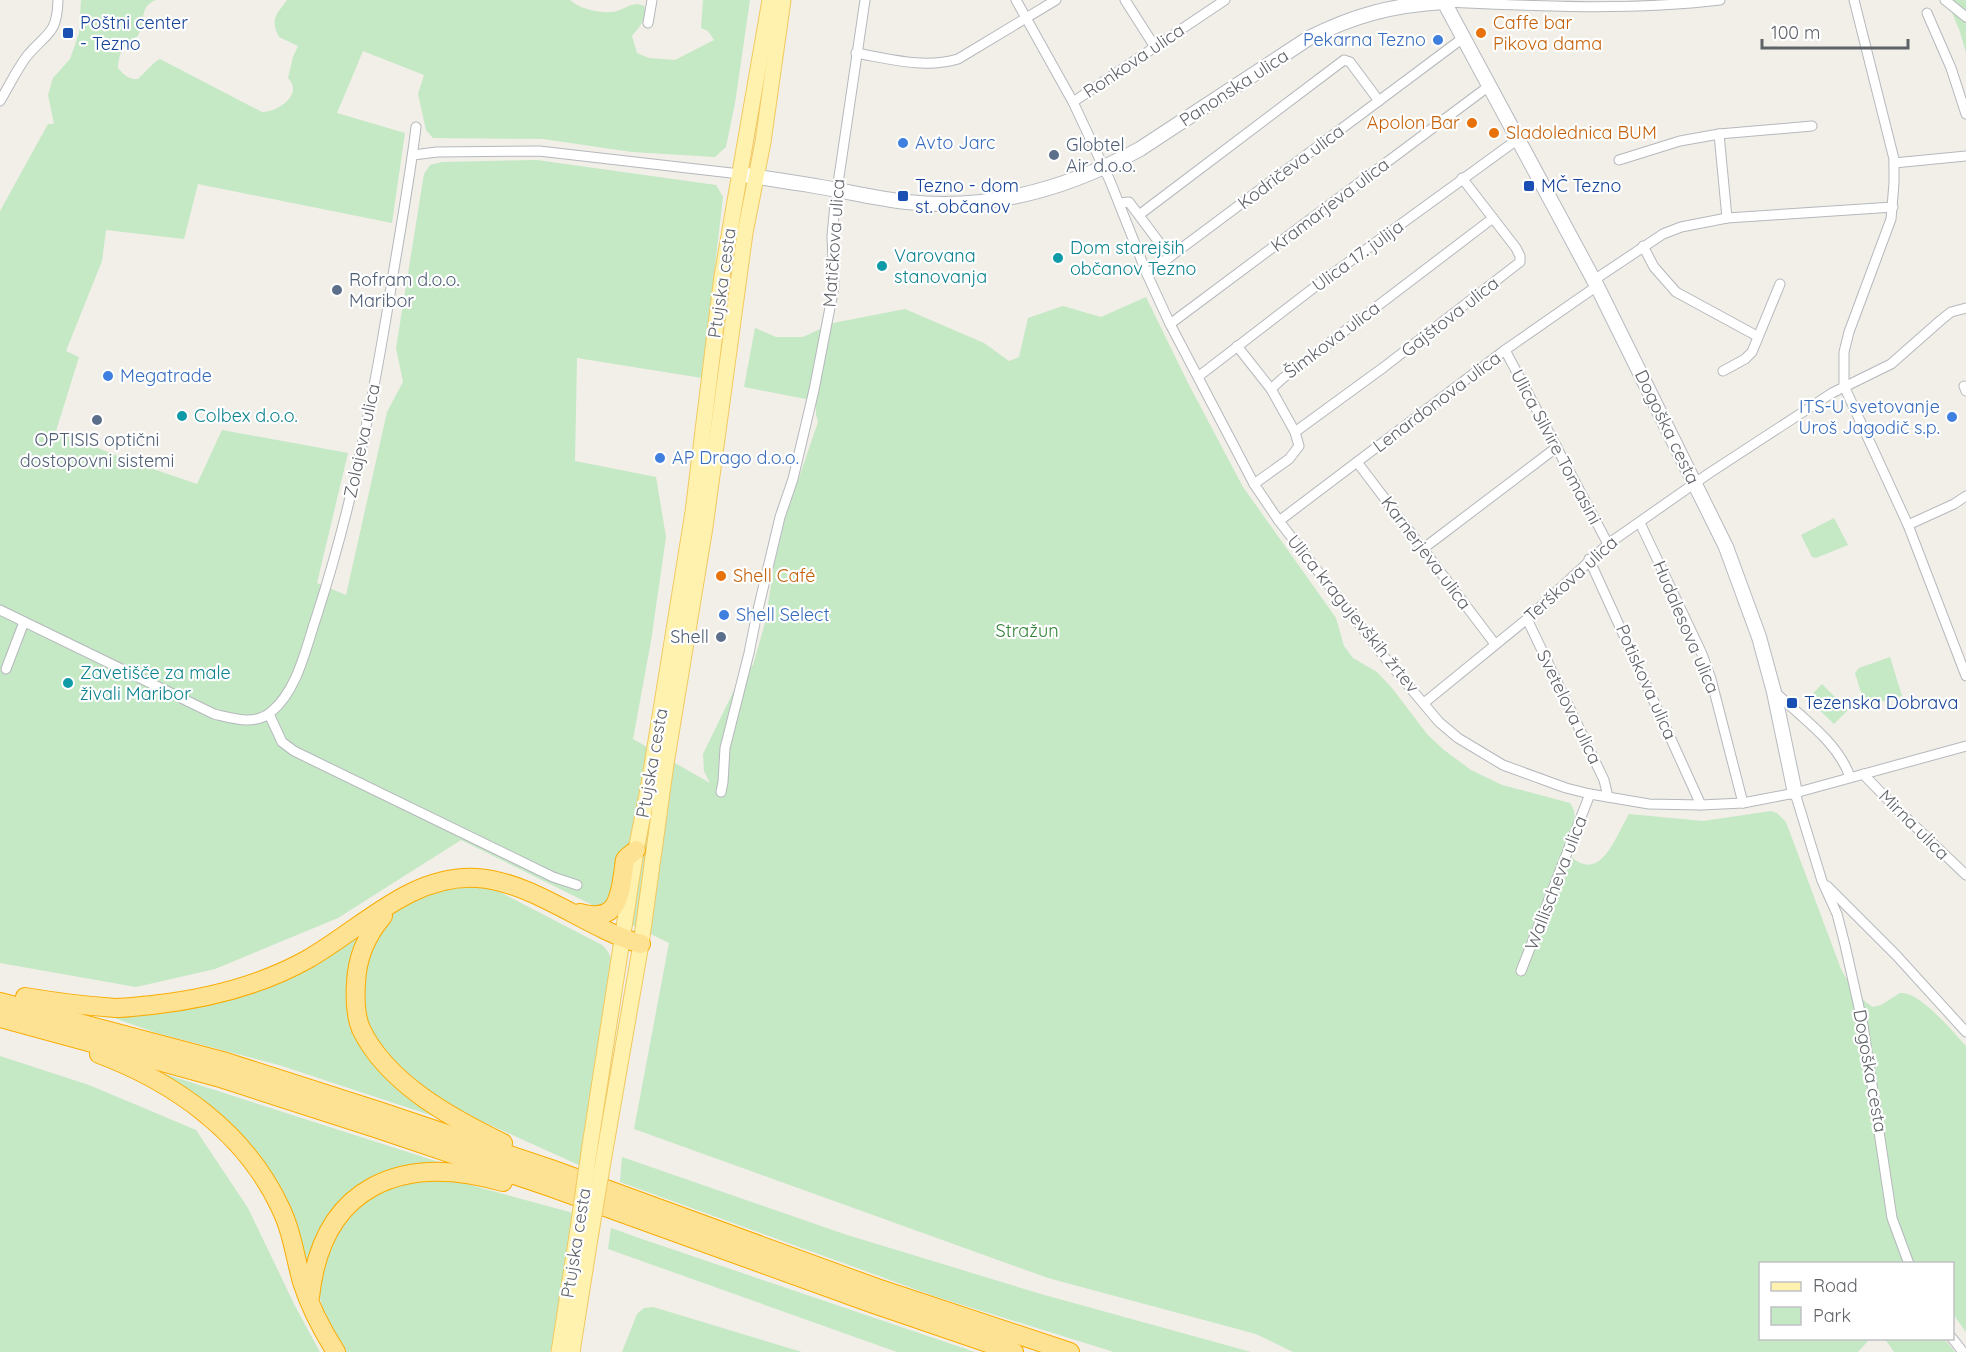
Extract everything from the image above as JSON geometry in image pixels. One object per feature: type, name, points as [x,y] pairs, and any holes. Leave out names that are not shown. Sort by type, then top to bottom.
[{"type":"highway","points":[[560,908],[601,916],[609,912],[616,904],[621,892],[625,859],[636,850]]},
{"type":"highway","points":[[0,992],[44,1000],[118,1008],[220,995],[266,979],[307,960],[412,892],[441,881],[477,878],[519,889],[622,939],[641,944]]},
{"type":"highway","points":[[395,903],[370,933],[360,955],[356,973],[356,1012],[370,1044],[385,1064],[436,1106],[483,1134],[510,1147],[537,1156],[549,1178]]},
{"type":"highway","points":[[0,1002],[226,1062],[549,1178],[1070,1352]]},
{"type":"highway","points":[[0,1018],[217,1077],[375,1128],[549,1178],[871,1304],[1014,1352]]},
{"type":"highway","points":[[55,1032],[69,1043],[146,1075],[191,1101],[231,1136],[261,1175],[280,1207],[295,1248],[302,1280],[310,1301],[322,1329],[336,1352]]},
{"type":"highway","points":[[310,1301],[312,1278],[319,1249],[328,1231],[338,1215],[354,1199],[379,1183],[402,1175],[427,1172],[489,1178],[532,1191],[549,1178]]},
{"type":"main road","name":"Ptujska cesta","points":[[572,1352],[622,939],[693,512],[722,276],[770,0]]},
{"type":"main road","name":"Ptujska cesta","points":[[596,1154],[641,944],[666,764],[706,516],[745,232],[757,177],[783,0]]},
{"type":"main road","name":"Ptujska cesta","points":[[559,1352],[585,1230]]},
{"type":"street","points":[[0,101],[27,57],[51,33],[55,26],[58,0]]},
{"type":"street","points":[[648,23],[652,0]]},
{"type":"street","name":"Matičkova ulica","points":[[721,792],[724,748],[749,653],[780,517],[793,479],[814,390],[834,287],[832,236],[865,0]]},
{"type":"street","name":"Ulica kragujevških žrtev","points":[[1016,0],[1073,102],[1104,168],[1170,324],[1254,484],[1278,521],[1386,659],[1439,722],[1458,738],[1503,765],[1533,777],[1608,798],[1649,804],[1701,806],[1743,803],[1795,793]]},
{"type":"street","points":[[856,53],[925,64],[943,63],[958,59],[1056,0]]},
{"type":"street","points":[[1125,0],[1155,47]]},
{"type":"street","name":"Ronkova ulica","points":[[1073,102],[1225,0]]},
{"type":"street","name":"Panonska ulica","points":[[757,177],[908,202],[948,204],[1018,197],[1053,188],[1104,168],[1140,149],[1309,38],[1330,27],[1370,12],[1391,7],[1444,1],[1566,8],[1609,8],[1691,4],[1720,0]]},
{"type":"street","points":[[1854,0],[1894,163],[1893,207],[1886,234],[1849,332],[1844,352],[1844,386],[1908,525],[1966,676]]},
{"type":"street","points":[[1945,0],[1966,17]]},
{"type":"street","name":"Dogoška cesta","points":[[1444,1],[1595,283],[1695,483],[1736,571],[1759,637],[1774,692],[1795,793],[1822,881],[1837,914],[1863,1025],[1892,1218],[1909,1262]]},
{"type":"street","points":[[1927,13],[1951,68],[1966,114]]},
{"type":"street","name":"Kodričeva ulica","points":[[1147,274],[1463,38]]},
{"type":"street","points":[[1139,215],[1344,60],[1350,62],[1379,101]]},
{"type":"street","name":"Kramarjeva ulica","points":[[1170,324],[1489,86]]},
{"type":"street","points":[[1619,160],[1680,141],[1719,134],[1812,126]]},
{"type":"street","name":"Zolajeva ulica","points":[[269,714],[290,689],[302,660],[344,523],[379,363],[416,127]]},
{"type":"street","points":[[1719,134],[1727,218]]},
{"type":"street","name":"Ulica 17. julija","points":[[1199,376],[1462,178],[1518,139]]},
{"type":"street","points":[[413,155],[437,152],[539,152],[757,177]]},
{"type":"street","points":[[1894,163],[1966,156]]},
{"type":"street","name":"Gajštova ulica","points":[[1295,432],[1520,262],[1520,256],[1462,178]]},
{"type":"street","points":[[1119,204],[1129,202],[1170,258]]},
{"type":"street","name":"Lenardonova ulica","points":[[1278,521],[1643,246],[1663,234],[1681,227],[1727,218],[1893,207]]},
{"type":"street","name":"Šimkova ulica","points":[[1295,432],[1271,389],[1493,218]]},
{"type":"street","points":[[1643,246],[1654,267],[1676,292],[1757,336]]},
{"type":"street","points":[[1723,371],[1745,359],[1752,352],[1780,284]]},
{"type":"street","name":"Terškova ulica","points":[[1424,704],[1527,619],[1608,544],[1695,483],[1844,386],[1891,364],[1951,312],[1966,308]]},
{"type":"street","points":[[1238,346],[1271,389]]},
{"type":"street","name":"Ulica Silvire Tomasini","points":[[1505,350],[1608,544]]},
{"type":"street","points":[[1254,484],[1297,451],[1299,440],[1295,432]]},
{"type":"street","points":[[1424,548],[1557,447]]},
{"type":"street","name":"Karnerjeva ulica","points":[[1357,462],[1495,644]]},
{"type":"street","points":[[1908,525],[1966,496]]},
{"type":"street","name":"Hudalesova ulica","points":[[1640,523],[1708,670],[1719,703],[1743,803]]},
{"type":"street","name":"Potiskova ulica","points":[[1589,560],[1701,806]]},
{"type":"street","points":[[0,610],[214,714],[242,720],[257,719],[269,714],[282,742],[294,752],[543,872],[577,885]]},
{"type":"street","name":"Svetelova ulica","points":[[1527,619],[1604,780],[1608,798]]},
{"type":"street","points":[[6,669],[24,622]]},
{"type":"street","points":[[1774,692],[1832,747],[1846,766],[1850,777]]},
{"type":"street","points":[[1795,793],[1966,746]]},
{"type":"street","name":"Mirna ulica","points":[[1863,774],[1966,875]]},
{"type":"street","name":"Wallischeva ulica","points":[[1521,971],[1590,794]]},
{"type":"street","name":"Dogoška cesta","points":[[1822,881],[1896,954],[1966,1031]]},
{"type":"street","points":[[1954,1340],[1963,1352]]},
{"type":"green space","name":"Stražun","points":[[81,0],[156,0],[151,2],[144,11],[139,34],[121,52],[118,68],[127,77],[138,79],[160,59],[262,112],[275,109],[287,101],[293,90],[288,78],[298,46],[279,37],[275,26],[277,14],[287,0],[570,0],[584,8],[607,12],[640,4],[644,6],[645,15],[632,36],[637,53],[649,58],[675,60],[714,40],[708,31],[701,28],[703,0],[750,0],[726,147],[715,157],[632,152],[543,139],[433,138],[426,130],[418,94],[424,75],[363,51],[337,113],[405,133],[392,223],[198,184],[184,239],[106,230],[102,261],[66,351],[79,357],[56,431],[130,461],[197,484],[222,430],[348,453],[317,583],[346,595],[387,412],[403,382],[396,348],[424,174],[430,165],[442,162],[537,160],[716,185],[723,197],[702,378],[577,358],[575,461],[656,477],[666,537],[651,641],[633,739],[710,783],[704,771],[703,754],[739,680],[753,665],[765,623],[774,566],[785,519],[818,422],[816,401],[744,387],[755,328],[776,337],[803,337],[833,323],[905,309],[984,343],[1009,361],[1019,357],[1028,318],[1063,306],[1101,317],[1146,297],[1243,487],[1336,618],[1344,646],[1353,658],[1377,672],[1427,734],[1444,750],[1471,770],[1502,785],[1570,803],[1574,820],[1563,849],[1575,860],[1586,864],[1595,863],[1603,857],[1629,814],[1703,821],[1771,811],[1777,813],[1786,822],[1841,969],[1854,990],[1873,1007],[1881,1005],[1900,993],[1917,998],[1935,1013],[1966,1046],[1966,1332],[1954,1315],[1954,1262],[1759,1262],[1759,1340],[1869,1340],[1858,1352],[1293,1352],[1256,1334],[1048,1278],[634,1129],[669,943],[461,840],[338,918],[215,969],[136,987],[0,963],[0,211],[48,124],[54,124],[48,95],[53,78],[70,59],[79,33]]},
{"type":"green space","points":[[1947,0],[1966,0],[1966,53],[1960,32]]},
{"type":"green space","points":[[1834,518],[1848,545],[1816,558],[1812,557],[1801,535]]},
{"type":"green space","points":[[1890,657],[1902,696],[1870,705],[1864,702],[1855,673],[1859,668]]},
{"type":"green space","points":[[1822,684],[1848,710],[1834,724],[1808,699]]},
{"type":"green space","points":[[451,886],[479,886],[498,891],[602,945],[609,954],[612,966],[581,1166],[468,1115],[464,1116],[392,1064],[360,1011],[359,983],[380,924],[396,908]]},
{"type":"green space","points":[[372,924],[353,1020],[448,1121],[279,1065],[157,1033],[114,1018],[91,1015],[91,1011],[190,1006]]},
{"type":"green space","points":[[0,1056],[89,1085],[196,1130],[248,1208],[320,1352],[0,1352]]},
{"type":"green space","points":[[140,1066],[445,1164],[444,1168],[423,1168],[328,1218],[312,1249],[307,1276],[273,1185]]},
{"type":"green space","points":[[622,1157],[844,1234],[1041,1294],[1251,1352],[1114,1352],[934,1296],[620,1182]]},
{"type":"green space","points":[[461,1178],[463,1183],[573,1213],[565,1283],[550,1352],[344,1352],[329,1330],[320,1298],[318,1278],[322,1254],[354,1205],[396,1184]]},
{"type":"green space","points":[[611,1228],[975,1352],[897,1352],[608,1249]]},
{"type":"green space","points":[[653,1307],[802,1352],[622,1352],[637,1314],[644,1308]]},
{"type":"green space","points":[[1886,1340],[1945,1340],[1955,1352],[1894,1352]]},
{"type":"place","name":"Poštni center - Tezno","points":[[68,33]]},
{"type":"place","name":"Caffe bar Pikova dama","points":[[1481,33]]},
{"type":"place","name":"Pekarna Tezno","points":[[1438,40]]},
{"type":"place","name":"Apolon Bar","points":[[1472,123]]},
{"type":"place","name":"Sladolednica BUM","points":[[1494,133]]},
{"type":"place","name":"Avto Jarc","points":[[903,143]]},
{"type":"place","name":"Globtel Air d.o.o.","points":[[1054,155]]},
{"type":"place","name":"MČ Tezno","points":[[1529,186]]},
{"type":"place","name":"Tezno - dom st. občanov","points":[[903,196]]},
{"type":"place","name":"Dom starejših občanov Tezno","points":[[1058,258]]},
{"type":"place","name":"Varovana stanovanja","points":[[882,266]]},
{"type":"place","name":"Rofram d.o.o. Maribor","points":[[337,290]]},
{"type":"place","name":"Megatrade","points":[[108,376]]},
{"type":"place","name":"Colbex d.o.o.","points":[[182,416]]},
{"type":"place","name":"ITS-U svetovanje Uroš Jagodič s.p.","points":[[1952,417]]},
{"type":"place","name":"OPTISIS optični dostopovni sistemi","points":[[97,420]]},
{"type":"place","name":"AP Drago d.o.o.","points":[[660,458]]},
{"type":"place","name":"Shell Café","points":[[721,576]]},
{"type":"place","name":"Shell Select","points":[[724,615]]},
{"type":"place","name":"Shell","points":[[721,637]]},
{"type":"place","name":"Zavetišče za male živali Maribor","points":[[68,683]]},
{"type":"place","name":"Tezenska Dobrava","points":[[1792,703]]}]
